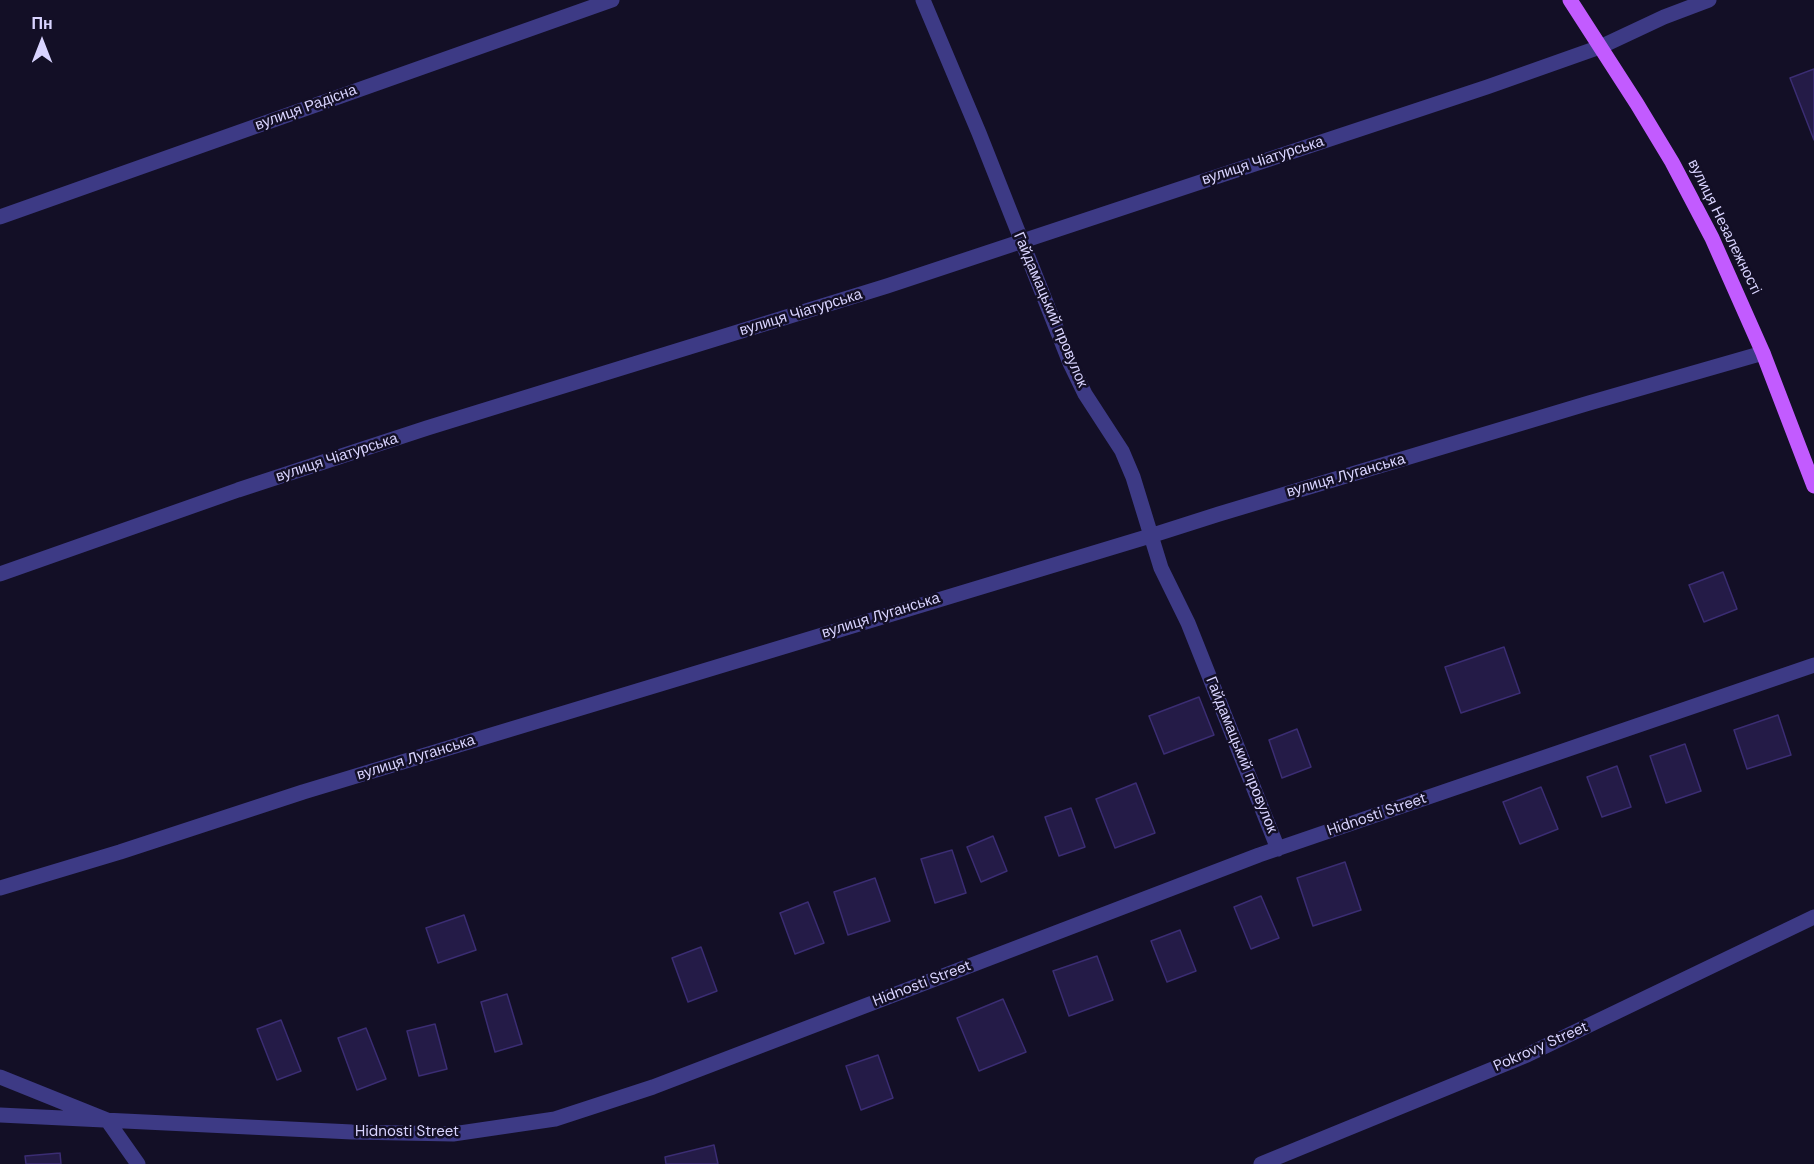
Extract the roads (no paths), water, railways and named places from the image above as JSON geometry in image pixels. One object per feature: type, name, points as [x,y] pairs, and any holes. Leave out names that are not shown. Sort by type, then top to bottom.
[{"type":"main road","name":"вулиця Незалежності","points":[[1570,0],[1672,162],[1712,238],[1763,353],[1814,486]]},
{"type":"street","name":"вулиця Радісна","points":[[0,216],[612,0]]},
{"type":"street","name":"Гайдамацький провулок","points":[[923,0],[1070,363],[1085,394],[1122,452],[1133,477],[1161,568],[1188,623],[1278,849]]},
{"type":"street","points":[[1600,47],[1664,17],[1709,0]]},
{"type":"street","name":"вулиця Чіатурська","points":[[0,574],[238,490],[427,428],[887,286],[1487,87],[1600,47]]},
{"type":"street","name":"вулиця Луганська","points":[[0,888],[120,852],[303,792],[1241,507],[1763,353]]},
{"type":"street","name":"Hidnosti Street","points":[[0,1115],[352,1132],[453,1134],[555,1119],[653,1087],[1278,849],[1814,665]]},
{"type":"street","name":"Pokrovy Street","points":[[1261,1164],[1527,1055],[1814,916]]},
{"type":"street","points":[[0,1077],[107,1120],[138,1164]]}]
